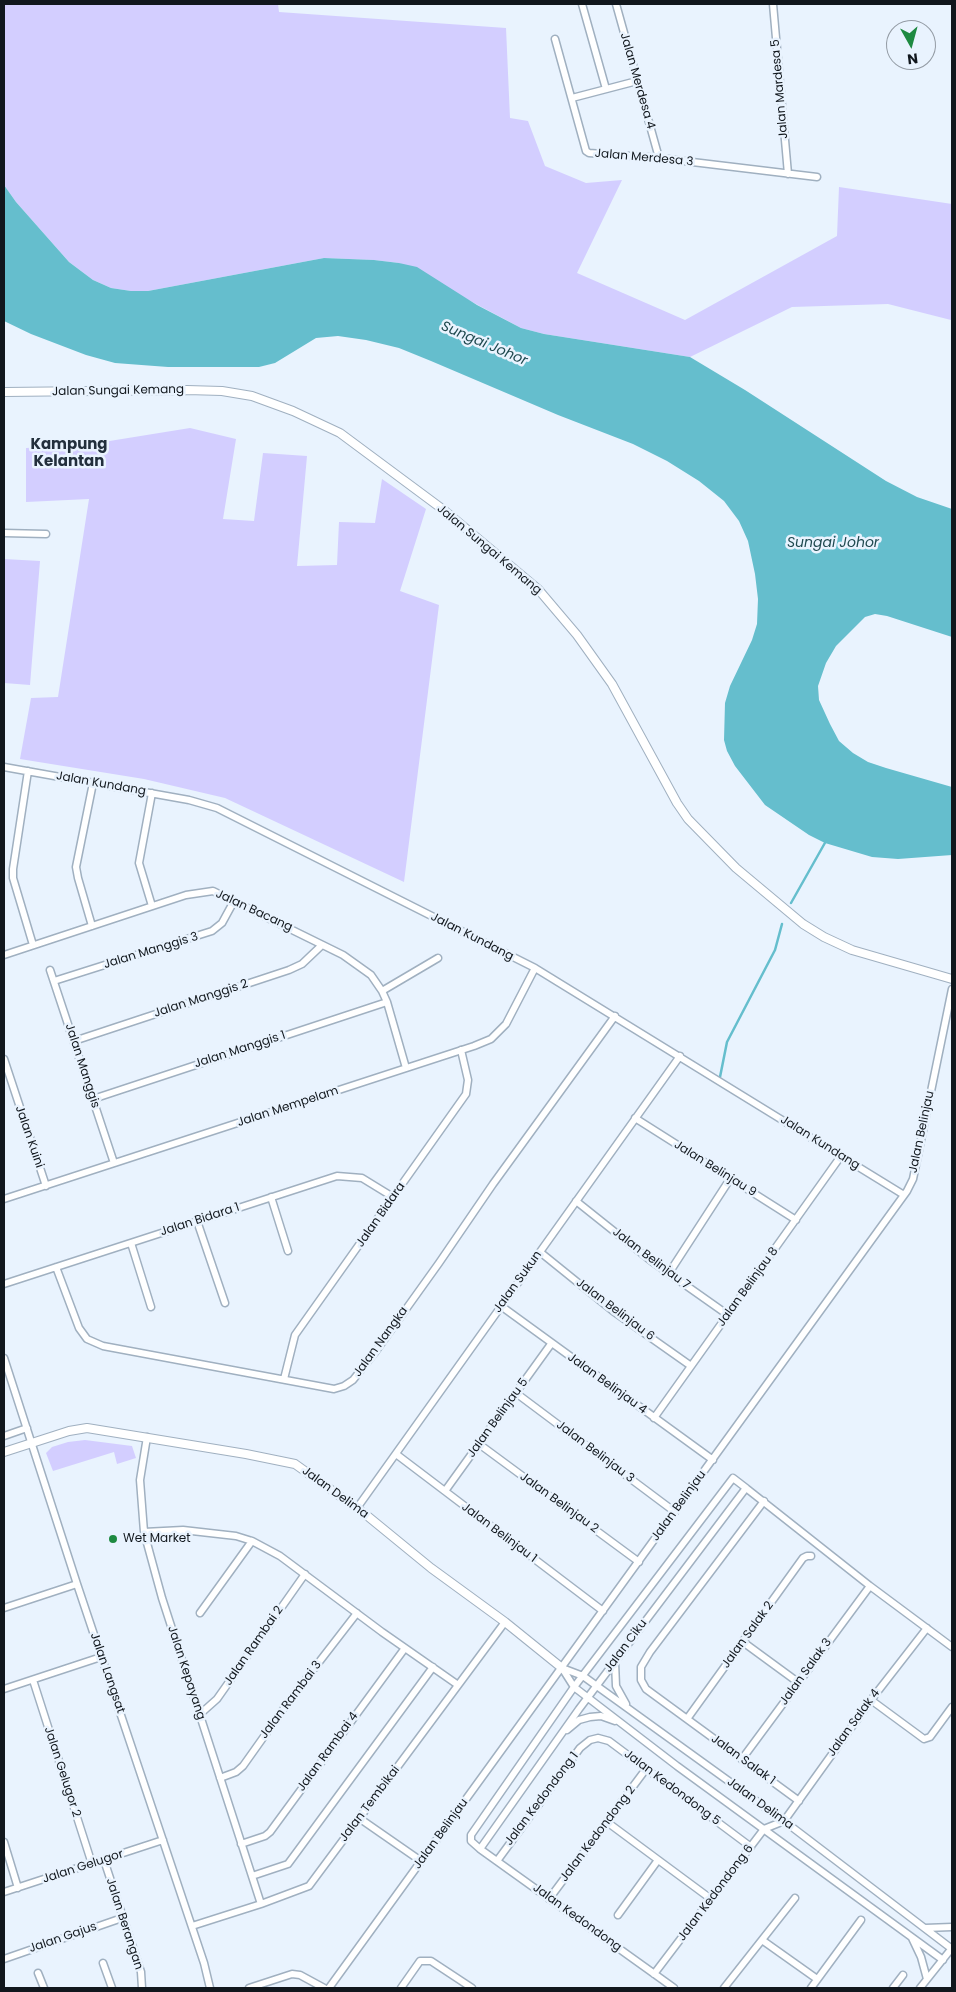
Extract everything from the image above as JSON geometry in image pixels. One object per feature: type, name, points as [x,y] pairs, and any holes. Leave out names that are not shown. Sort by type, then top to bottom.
[{"type":"street","points":[[582,4],[606,89]]},
{"type":"street","name":"Jalan Merdesa 4","points":[[616,4],[659,158]]},
{"type":"street","name":"Jalan Mardesa 5","points":[[773,4],[788,174]]},
{"type":"street","name":"Jalan Merdesa 3","points":[[556,39],[586,151],[589,154],[659,158],[817,177]]},
{"type":"street","points":[[572,98],[637,81]]},
{"type":"street","name":"Jalan Sungai Kemang","points":[[4,392],[222,391],[252,396],[293,411],[340,433],[445,511],[538,588],[577,635],[612,684],[677,803],[688,819],[736,868],[803,924],[824,937],[852,950],[952,979]]},
{"type":"street","points":[[4,532],[46,534]]},
{"type":"street","name":"Jalan Kundang","points":[[4,766],[204,803],[218,808],[535,968],[904,1195]]},
{"type":"street","points":[[28,771],[12,869],[33,945]]},
{"type":"street","points":[[92,926],[76,866],[93,783]]},
{"type":"street","points":[[152,793],[139,863],[152,906]]},
{"type":"street","name":"Jalan Bacang","points":[[4,955],[186,895],[213,891],[343,954],[371,975],[382,991],[406,1068]]},
{"type":"street","name":"Jalan Manggis 3","points":[[54,981],[212,931],[222,923],[234,901]]},
{"type":"street","name":"Jalan Manggis 2","points":[[74,1041],[289,970],[302,964],[322,945]]},
{"type":"street","points":[[382,991],[438,958]]},
{"type":"street","name":"Jalan Mempelam","points":[[4,1199],[491,1039],[506,1024],[535,968]]},
{"type":"street","name":"Jalan Manggis","points":[[50,970],[114,1163]]},
{"type":"street","name":"Jalan Belinjau","points":[[329,1988],[904,1195],[913,1178],[952,989]]},
{"type":"street","name":"Jalan Manggis 1","points":[[93,1099],[386,1002]]},
{"type":"street","name":"Jalan Nangka","points":[[56,1266],[79,1328],[88,1339],[103,1346],[334,1389],[344,1386],[353,1380],[439,1263],[493,1184],[614,1016]]},
{"type":"street","name":"Jalan Bidara","points":[[284,1379],[295,1335],[466,1094],[468,1080],[461,1050]]},
{"type":"street","name":"Jalan Sukun","points":[[357,1508],[680,1056]]},
{"type":"street","name":"Jalan Kuini","points":[[4,1060],[46,1186]]},
{"type":"street","name":"Jalan Belinjau 9","points":[[635,1118],[796,1220]]},
{"type":"street","name":"Jalan Belinjau 8","points":[[654,1418],[841,1156]]},
{"type":"street","name":"Jalan Bidara 1","points":[[4,1284],[338,1176],[362,1178],[393,1197]]},
{"type":"street","points":[[669,1273],[730,1179]]},
{"type":"street","points":[[271,1197],[288,1251]]},
{"type":"street","name":"Jalan Belinjau 7","points":[[576,1201],[669,1273],[728,1315]]},
{"type":"street","points":[[197,1221],[225,1303]]},
{"type":"street","points":[[131,1243],[151,1307]]},
{"type":"street","name":"Jalan Belinjau 6","points":[[540,1252],[613,1311],[691,1366]]},
{"type":"street","name":"Jalan Belinjau 4","points":[[501,1306],[713,1460]]},
{"type":"street","name":"Jalan Belinjau 5","points":[[445,1491],[551,1344]]},
{"type":"street","name":"Jalan Langsat","points":[[4,1358],[77,1584],[204,1962],[210,1988]]},
{"type":"street","name":"Jalan Belinjau 3","points":[[516,1393],[675,1512]]},
{"type":"street","points":[[4,1436],[27,1428]]},
{"type":"street","name":"Jalan Delima","points":[[4,1452],[78,1428],[88,1428],[296,1464],[357,1508],[431,1568],[505,1622],[562,1668],[583,1676],[596,1685],[784,1821],[952,1949]]},
{"type":"street","name":"Jalan Kepayang","points":[[147,1437],[140,1480],[144,1532],[162,1598],[260,1904]]},
{"type":"street","name":"Jalan Belinjau 2","points":[[479,1444],[639,1562]]},
{"type":"street","name":"Jalan Belinjau 1","points":[[396,1454],[603,1611]]},
{"type":"street","name":"Jalan Ciku","points":[[733,1478],[746,1488],[596,1685],[480,1849],[470,1841],[471,1835],[574,1687],[733,1478]]},
{"type":"street","points":[[746,1488],[870,1586],[952,1647]]},
{"type":"street","name":"Jalan Salak 1","points":[[764,1501],[664,1632],[641,1667],[641,1680],[646,1689],[799,1800]]},
{"type":"street","points":[[144,1532],[183,1530],[236,1536],[252,1540],[280,1556],[405,1648],[458,1684]]},
{"type":"street","points":[[200,1613],[252,1540]]},
{"type":"street","name":"Jalan Salak 2","points":[[687,1719],[803,1558],[811,1556]]},
{"type":"street","name":"Jalan Rambai 2","points":[[199,1715],[217,1699],[305,1574]]},
{"type":"street","points":[[4,1608],[77,1584]]},
{"type":"street","name":"Jalan Salak 3","points":[[742,1759],[870,1586]]},
{"type":"street","name":"Jalan Rambai 3","points":[[220,1778],[236,1772],[243,1766],[292,1697],[357,1613]]},
{"type":"street","name":"Jalan Tembikai","points":[[192,1926],[307,1887],[505,1622]]},
{"type":"street","name":"Jalan Salak 4","points":[[784,1821],[871,1700],[926,1628]]},
{"type":"street","points":[[742,1642],[799,1683]]},
{"type":"street","name":"Jalan Rambai 4","points":[[241,1844],[265,1836],[270,1832],[405,1648]]},
{"type":"street","points":[[4,1689],[102,1657]]},
{"type":"street","points":[[615,1661],[616,1686],[629,1709]]},
{"type":"street","points":[[252,1876],[285,1866],[290,1862],[434,1667]]},
{"type":"street","name":"Jalan Delima","points":[[562,1668],[574,1687],[764,1830],[943,1960]]},
{"type":"street","name":"Jalan Gelugor 2","points":[[33,1680],[92,1864]]},
{"type":"street","points":[[871,1700],[924,1739],[930,1737],[952,1707]]},
{"type":"street","points":[[561,1734],[579,1720],[590,1717],[601,1716],[621,1723]]},
{"type":"street","name":"Jalan Kedondong 5","points":[[590,1740],[598,1738],[609,1741],[751,1847]]},
{"type":"street","name":"Jalan Kedondong 1","points":[[497,1861],[580,1748],[590,1740]]},
{"type":"street","name":"Jalan Kedondong 2","points":[[549,1899],[646,1769]]},
{"type":"street","points":[[359,1818],[421,1861]]},
{"type":"street","name":"Jalan Kedondong 6","points":[[654,1974],[764,1830],[784,1821]]},
{"type":"street","points":[[606,1822],[712,1899]]},
{"type":"street","name":"Jalan Gelugor","points":[[4,1892],[163,1840]]},
{"type":"street","points":[[4,1842],[18,1888]]},
{"type":"street","name":"Jalan Kedondong","points":[[480,1849],[674,1988]]},
{"type":"street","name":"Jalan Berangan","points":[[104,1860],[141,1972],[142,1988]]},
{"type":"street","points":[[618,1915],[658,1860]]},
{"type":"street","points":[[724,1988],[795,1898]]},
{"type":"street","name":"Jalan Gajus","points":[[4,1959],[122,1918]]},
{"type":"street","points":[[811,1988],[861,1920]]},
{"type":"street","points":[[925,1928],[952,1927]]},
{"type":"street","points":[[912,1938],[921,1957],[927,1979]]},
{"type":"street","points":[[762,1940],[817,1979]]},
{"type":"street","points":[[920,1988],[952,1949]]},
{"type":"street","points":[[402,1988],[420,1962],[431,1961],[472,1988]]},
{"type":"street","points":[[103,1962],[112,1988]]},
{"type":"street","points":[[38,1972],[44,1988]]},
{"type":"street","points":[[249,1988],[292,1974],[300,1975],[324,1988]]},
{"type":"street","points":[[894,1988],[903,1975]]},
{"type":"shaded area","points":[[4,4],[278,4],[279,12],[506,28],[510,118],[528,121],[545,166],[586,183],[622,180],[577,273],[685,320],[837,236],[839,187],[952,204],[952,325],[951,320],[888,304],[792,307],[690,357],[544,334],[521,328],[399,263],[374,260],[324,258],[148,291],[111,288],[93,280],[69,262],[16,202],[4,185]]},
{"type":"shaded area","points":[[190,428],[236,439],[223,519],[254,521],[263,453],[307,456],[297,566],[337,565],[339,522],[375,523],[382,479],[426,509],[400,591],[439,605],[404,882],[225,798],[144,779],[20,759],[31,698],[58,697],[89,499],[26,502],[26,448],[91,444]]},
{"type":"shaded area","points":[[4,559],[40,561],[30,685],[4,683]]},
{"type":"shaded area","points":[[85,1440],[132,1446],[136,1458],[117,1464],[114,1452],[53,1471],[46,1453],[52,1447],[68,1442]]},
{"type":"water","name":"Sungai Johor","points":[[4,185],[16,202],[69,262],[93,280],[111,288],[148,291],[324,258],[374,260],[417,267],[477,305],[521,328],[544,334],[690,357],[745,390],[886,481],[917,497],[952,509],[952,637],[887,616],[875,614],[865,617],[836,646],[826,663],[818,686],[819,700],[830,724],[839,741],[853,753],[868,762],[952,787],[952,855],[898,859],[872,857],[825,843],[809,835],[765,805],[735,766],[727,751],[724,740],[725,703],[730,686],[752,640],[757,624],[758,599],[755,574],[748,541],[739,521],[724,501],[699,481],[667,461],[633,444],[558,415],[399,348],[366,340],[338,336],[316,338],[275,363],[259,367],[168,367],[115,363],[86,355],[31,334],[4,321]]},
{"type":"waterway","points":[[791,903],[826,841]]},
{"type":"waterway","points":[[720,1077],[727,1042],[775,950],[782,924]]},
{"type":"place","name":"Wet Market","points":[[113,1539]]},
{"type":"district","name":"Kampung Kelantan","points":[[69,454]]}]
